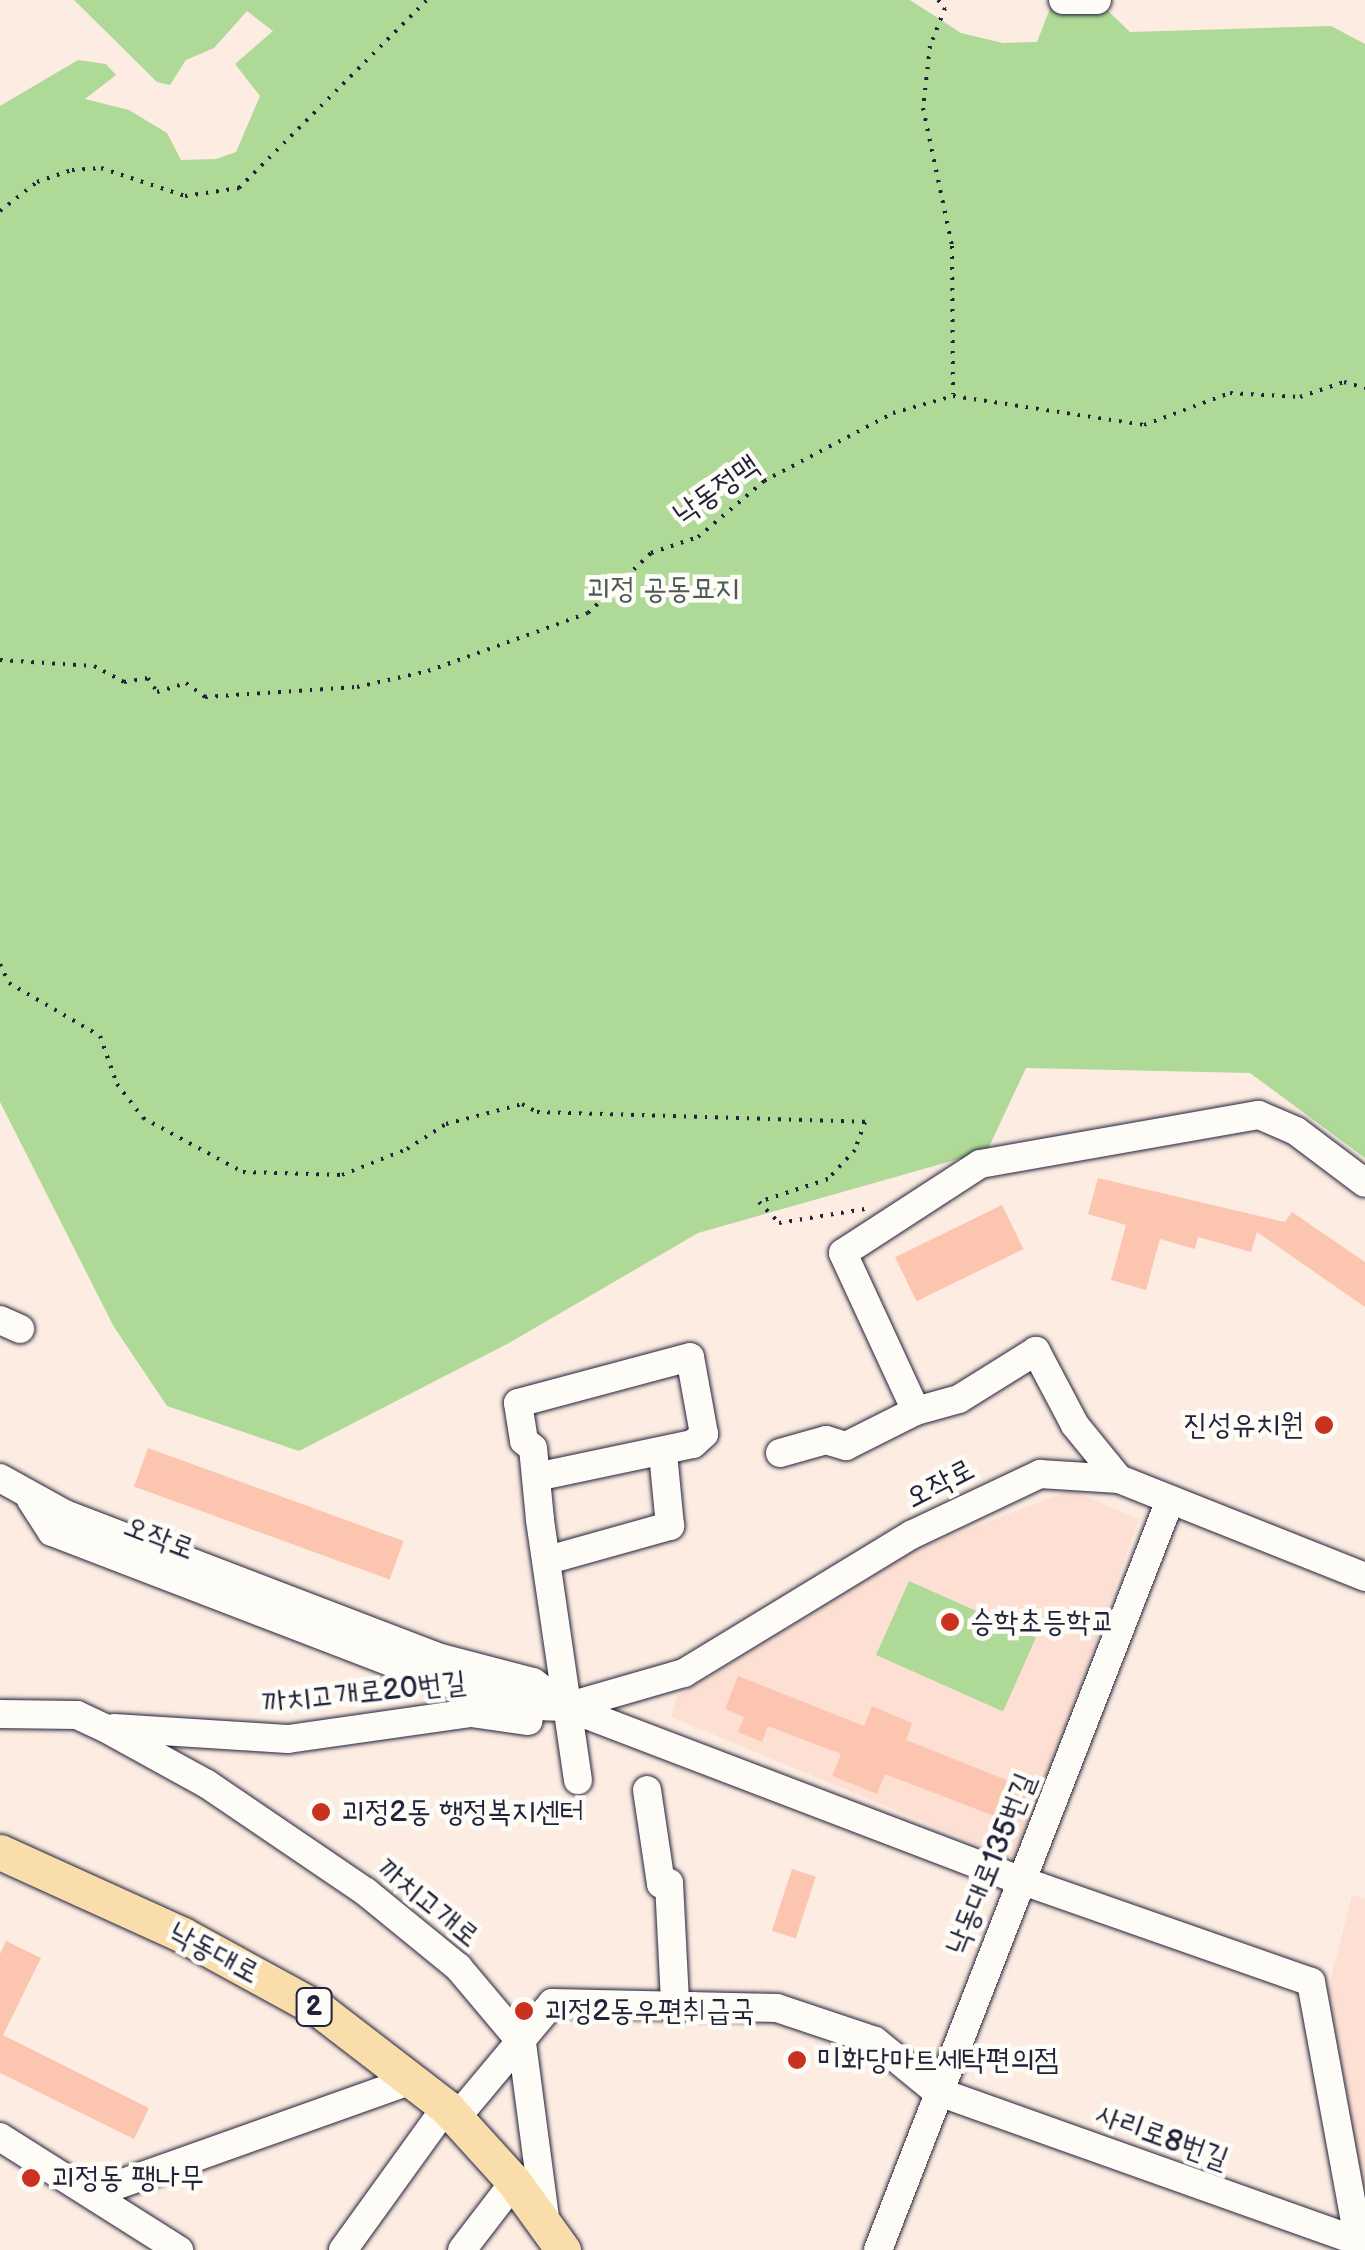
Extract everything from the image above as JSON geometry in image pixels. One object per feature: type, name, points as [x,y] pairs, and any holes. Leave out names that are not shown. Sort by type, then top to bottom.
[{"type":"main road","name":"낙동대로","points":[[0,1852],[182,1936],[320,2010],[451,2113],[514,2182],[555,2239]]},
{"type":"street","points":[[1063,0],[1098,0]]},
{"type":"street","points":[[916,1412],[844,1253],[980,1164],[1259,1115],[1296,1130],[1365,1183]]},
{"type":"street","points":[[780,1453],[826,1440],[846,1446],[916,1412],[959,1399],[1036,1351],[1074,1425],[1119,1479]]},
{"type":"street","points":[[536,1477],[664,1452],[704,1434],[690,1357],[518,1403],[536,1477],[578,1780]]},
{"type":"street","points":[[548,1560],[670,1526],[664,1452]]},
{"type":"street","name":"오작로","points":[[0,1480],[30,1498],[441,1658],[532,1682],[566,1707],[684,1673],[911,1535],[998,1490],[1040,1474],[1119,1479],[1170,1503],[1365,1577]]},
{"type":"street","name":"낙동대로135번길","points":[[878,2250],[936,2091],[1170,1503]]},
{"type":"street","points":[[566,1707],[1020,1880],[1311,1982],[1362,2246]]},
{"type":"street","name":"까치고개로20번길","points":[[106,1728],[288,1739],[471,1712],[530,1722],[566,1707]]},
{"type":"street","name":"까치고개로","points":[[0,1714],[77,1715],[207,1784],[366,1892],[458,1967],[522,2043]]},
{"type":"street","points":[[647,1790],[661,1884],[669,1882],[676,2002]]},
{"type":"street","name":"사리로8번길","points":[[522,2043],[552,2002],[676,2002],[776,2008],[875,2041],[936,2091],[1362,2246]]},
{"type":"street","points":[[343,2250],[451,2113],[522,2043]]},
{"type":"street","points":[[522,2043],[555,2239]]},
{"type":"street","points":[[92,2194],[413,2080]]},
{"type":"street","points":[[0,2137],[179,2250]]},
{"type":"street","points":[[462,2250],[514,2182]]},
{"type":"path","points":[[0,211],[37,182],[72,170],[101,168],[185,196],[239,188],[426,0]]},
{"type":"path","points":[[938,0],[945,8],[930,46],[923,108],[952,246],[954,396]]},
{"type":"path","name":"낙동정맥","points":[[0,660],[94,666],[124,682],[148,678],[157,692],[186,683],[204,697],[357,687],[428,671],[588,613],[651,554],[698,537],[764,480],[893,412],[954,396],[1144,425],[1230,393],[1300,396],[1344,382],[1365,388]]},
{"type":"path","points":[[0,964],[9,983],[100,1036],[117,1084],[143,1118],[243,1172],[342,1175],[408,1149],[446,1124],[522,1104],[537,1112],[865,1122],[855,1150],[828,1179],[759,1202],[779,1223],[878,1207]]},
{"type":"shaded area","name":"승학초등학교","points":[[1071,1490],[1139,1519],[1018,1861],[671,1717],[677,1696],[917,1549]]},
{"type":"shaded area","points":[[1352,1895],[1365,1899],[1365,2196],[1328,1990]]},
{"type":"green space","name":"괴정 공동묘지","points":[[74,0],[910,0],[961,33],[1003,43],[1037,42],[1051,6],[1105,8],[1130,32],[1331,26],[1365,44],[1365,1158],[1250,1073],[1026,1068],[987,1151],[698,1233],[509,1343],[299,1451],[167,1406],[114,1327],[0,1102],[0,106],[78,60],[106,64],[116,75],[85,99],[129,110],[167,133],[181,160],[216,159],[236,152],[260,96],[235,64],[273,31],[247,11],[214,48],[186,60],[170,85],[157,82]]},
{"type":"green space","points":[[909,1581],[1036,1638],[1003,1712],[876,1655]]},
{"type":"building","points":[[1098,1178],[1285,1222],[1292,1212],[1365,1262],[1365,1307],[1257,1232],[1251,1252],[1198,1237],[1195,1249],[1160,1239],[1146,1290],[1111,1280],[1126,1225],[1088,1214]]},
{"type":"building","points":[[1002,1205],[1023,1249],[917,1301],[895,1257]]},
{"type":"building","points":[[148,1448],[404,1541],[390,1580],[134,1487]]},
{"type":"building","points":[[738,1676],[864,1726],[872,1706],[912,1723],[906,1740],[1029,1789],[1015,1824],[885,1774],[877,1794],[832,1776],[841,1754],[768,1726],[762,1742],[738,1732],[744,1717],[725,1709]]},
{"type":"building","points":[[792,1869],[816,1877],[796,1939],[772,1931]]},
{"type":"building","points":[[6,1941],[41,1958],[3,2035],[149,2108],[134,2139],[0,2073],[0,1954]]},
{"type":"place","name":"진성유치원","points":[[1324,1425]]},
{"type":"place","name":"승학초등학교","points":[[950,1622]]},
{"type":"place","name":"괴정2동 행정복지센터","points":[[321,1812]]},
{"type":"place","name":"괴정2동우편취급국","points":[[524,2011]]},
{"type":"place","name":"미화당마트세탁편의점","points":[[797,2060]]},
{"type":"place","name":"괴정동 팽나무","points":[[31,2178]]}]
